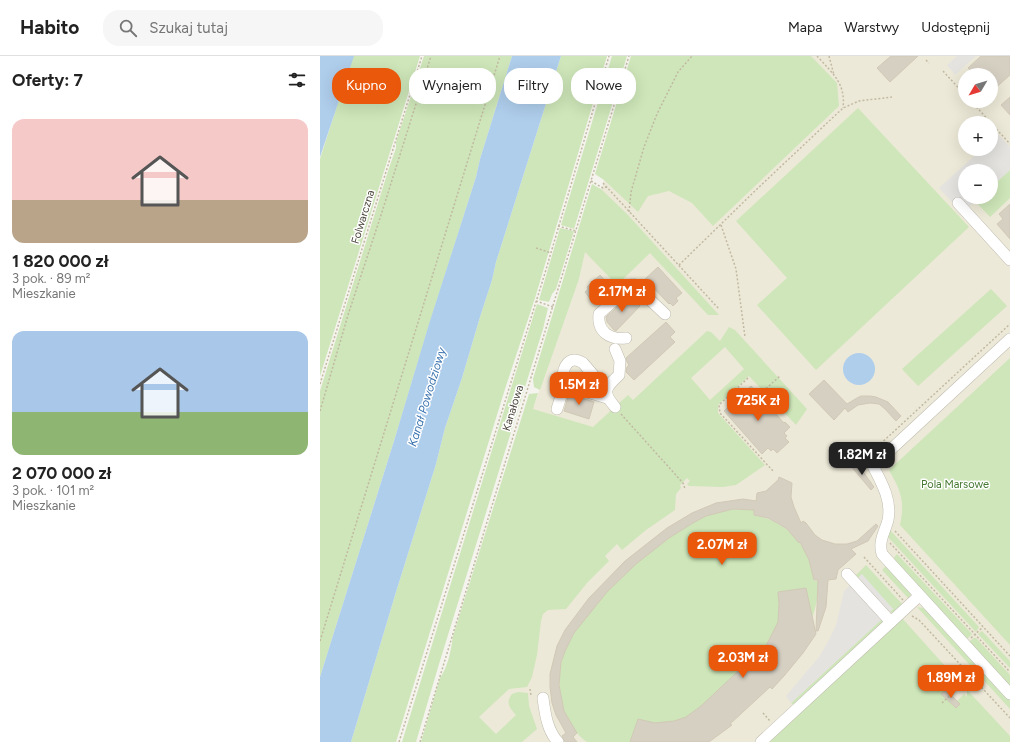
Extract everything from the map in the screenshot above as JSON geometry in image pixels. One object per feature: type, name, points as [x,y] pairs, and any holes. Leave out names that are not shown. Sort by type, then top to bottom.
[{"type":"lane","points":[[959,204],[1010,260]]},
{"type":"lane","points":[[626,338],[617,339],[604,332],[599,321],[599,314],[633,284],[665,314]]},
{"type":"lane","points":[[1010,339],[873,466],[887,498],[889,512],[881,547],[882,554],[1010,694]]},
{"type":"lane","points":[[607,394],[612,381],[619,375],[620,361],[615,348]]},
{"type":"lane","points":[[557,409],[564,385],[563,375],[565,368],[568,363],[573,360],[578,360],[583,363],[615,407]]},
{"type":"lane","points":[[564,385],[607,394]]},
{"type":"lane","points":[[847,574],[891,622]]},
{"type":"lane","points":[[761,742],[919,596]]},
{"type":"lane","points":[[543,698],[544,711],[552,736],[558,742]]},
{"type":"path","name":"Folwarczna","points":[[320,384],[422,56]]},
{"type":"path","points":[[320,411],[348,315],[431,56]]},
{"type":"path","points":[[320,642],[500,56]]},
{"type":"path","points":[[400,742],[551,253],[609,56]]},
{"type":"path","name":"Kanałowa","points":[[420,742],[629,56]]},
{"type":"path","points":[[629,212],[631,192],[644,147],[656,114],[678,72],[692,56]]},
{"type":"path","points":[[817,56],[842,86],[844,98],[843,108]]},
{"type":"path","points":[[828,56],[834,76]]},
{"type":"path","points":[[926,60],[929,63]]},
{"type":"path","points":[[943,71],[958,87]]},
{"type":"path","points":[[679,265],[843,108],[859,101],[892,96]]},
{"type":"path","points":[[977,108],[985,116]]},
{"type":"path","points":[[998,131],[1010,144]]},
{"type":"path","points":[[591,181],[603,188],[607,187]]},
{"type":"path","points":[[603,183],[720,309]]},
{"type":"path","points":[[721,225],[736,269],[745,336]]},
{"type":"path","points":[[558,226],[576,231]]},
{"type":"path","points":[[536,248],[551,253]]},
{"type":"path","points":[[536,301],[552,306]]},
{"type":"path","points":[[863,460],[1010,324]]},
{"type":"path","points":[[760,394],[780,376]]},
{"type":"path","points":[[748,378],[719,405],[720,413],[730,421],[773,471]]},
{"type":"path","points":[[732,392],[738,398]]},
{"type":"path","points":[[615,407],[683,483],[685,489]]},
{"type":"path","points":[[885,530],[896,531],[1010,656]]},
{"type":"path","points":[[885,530],[1010,672]]},
{"type":"path","points":[[864,557],[905,609],[919,620],[1010,718]]},
{"type":"path","points":[[905,609],[919,620]]},
{"type":"path","points":[[964,644],[983,627]]},
{"type":"path","points":[[942,703],[972,676]]},
{"type":"path","points":[[530,689],[531,696]]},
{"type":"shaded area","points":[[642,56],[1010,56],[1010,742],[431,742],[527,425],[579,279],[587,240],[627,104],[636,104],[636,76]]},
{"type":"shaded area","points":[[957,56],[976,56],[963,68],[958,68],[958,72],[955,75],[947,65]]},
{"type":"shaded area","points":[[998,134],[1010,147],[1010,170],[998,181],[998,164],[965,164],[974,156],[998,156]]},
{"type":"shaded area","points":[[958,171],[958,204],[972,204],[962,213],[939,188]]},
{"type":"shaded area","points":[[862,574],[893,609],[791,703],[786,696],[819,657],[836,625],[844,591]]},
{"type":"green space","points":[[353,56],[420,56],[416,68],[409,68],[409,91],[320,376],[320,159],[338,104],[401,104],[401,68],[349,68]]},
{"type":"green space","points":[[424,56],[512,56],[508,68],[504,68],[504,82],[480,159],[476,177],[320,677],[320,391],[396,148],[396,142],[409,102],[409,104],[496,104],[496,68],[420,68]]},
{"type":"green space","points":[[561,56],[607,56],[603,68],[571,68],[571,104],[593,104],[535,298],[505,389],[396,742],[351,742],[436,464],[445,428],[462,378],[492,280],[496,262],[546,104],[563,104],[563,68],[557,68]]},
{"type":"green space","points":[[612,56],[627,56],[623,68],[608,68]]},
{"type":"green space","points":[[631,56],[811,56],[837,83],[839,106],[713,226],[692,203],[669,191],[648,196],[638,212],[604,180],[595,174],[616,104],[636,104],[636,68],[627,68]]},
{"type":"green space","points":[[598,104],[612,104],[574,229],[561,225]]},
{"type":"green space","points":[[858,108],[969,227],[816,370],[757,305],[787,278],[736,221]]},
{"type":"green space","points":[[1010,170],[1010,198],[990,217],[978,204],[998,204],[998,181]]},
{"type":"green space","points":[[592,184],[601,189],[627,214],[719,315],[708,315],[650,253],[617,285],[585,252],[579,279],[540,390],[534,387],[533,379]]},
{"type":"green space","points":[[560,228],[574,231],[556,289],[549,302],[539,300]]},
{"type":"green space","points":[[991,289],[1007,306],[918,386],[902,369]]},
{"type":"green space","points":[[537,304],[548,308],[543,329],[416,742],[402,742]]},
{"type":"green space","points":[[729,327],[735,330],[807,409],[796,425],[749,376],[718,405],[718,413],[765,465],[736,485],[723,487],[689,486],[687,484],[690,481],[687,478],[680,485],[681,488],[676,494],[675,510],[646,530],[622,550],[617,544],[605,556],[609,561],[587,583],[566,609],[548,610],[543,614],[537,655],[532,677],[527,687],[509,689],[479,717],[496,734],[516,715],[509,705],[509,700],[512,694],[518,692],[528,693],[529,706],[537,729],[522,742],[421,742],[440,678],[447,664],[453,636],[529,394],[538,393],[533,409],[593,427],[628,395],[633,400],[707,331],[711,332],[720,341]],"holes":[[[725,347],[744,369],[710,400],[691,378]]]},
{"type":"green space","name":"Pola Marsowe","points":[[1010,358],[1010,645],[900,525],[902,509],[901,496],[889,470]]},
{"type":"green space","points":[[735,509],[755,510],[754,515],[777,523],[795,538],[808,557],[812,568],[814,581],[818,581],[818,594],[806,632],[692,742],[587,742],[579,735],[566,716],[562,705],[560,691],[561,662],[566,648],[576,631],[607,592],[647,555],[687,526],[705,516]]},
{"type":"green space","points":[[889,529],[979,627],[976,632],[888,537],[887,534]]},
{"type":"green space","points":[[897,554],[972,634],[967,639],[893,559]]},
{"type":"green space","points":[[866,565],[903,605],[894,613],[889,612],[893,609],[862,575],[855,581],[853,578]]},
{"type":"green space","points":[[887,565],[911,593],[909,599],[882,570]]},
{"type":"green space","points":[[917,607],[924,608],[1010,699],[1010,709]]},
{"type":"green space","points":[[901,617],[954,676],[950,679],[953,683],[946,690],[957,701],[964,694],[967,697],[967,690],[1010,736],[1010,742],[766,742]]},
{"type":"green space","points":[[883,618],[885,620],[795,706],[791,703]]},
{"type":"green space","points":[[982,631],[1010,661],[1010,668],[978,634]]},
{"type":"green space","points":[[976,638],[1010,675],[1010,688],[969,642]]},
{"type":"water","points":[[320,56],[354,56],[350,68],[332,68],[332,104],[338,104],[320,157]]},
{"type":"water","points":[[512,56],[561,56],[557,68],[508,68]]},
{"type":"water","name":"Kanał Powodziowy","points":[[504,82],[504,104],[546,104],[496,262],[492,280],[462,378],[445,428],[436,464],[351,742],[320,742],[320,677],[476,177],[480,159]]},
{"type":"water","points":[[856,353],[862,353],[872,360],[875,369],[874,375],[868,382],[862,385],[856,385],[846,378],[843,372],[843,366],[850,356]]},
{"type":"building","points":[[891,56],[918,56],[890,82],[877,68]]},
{"type":"building","points":[[981,56],[1010,56],[1010,75],[998,86],[998,68],[968,68]]},
{"type":"building","points":[[1010,97],[1010,115],[1001,105]]},
{"type":"building","points":[[1010,204],[1010,239],[997,224],[1003,219],[999,214]]},
{"type":"building","points":[[658,267],[682,293],[676,298],[678,301],[673,306],[670,303],[669,304],[645,279]]},
{"type":"building","points":[[600,275],[609,285],[592,301],[585,292],[588,289],[587,287]]},
{"type":"building","points":[[630,296],[640,306],[616,331],[607,322],[606,317]]},
{"type":"building","points":[[666,322],[675,332],[670,337],[675,342],[634,380],[626,372],[629,365],[626,358]]},
{"type":"building","points":[[824,380],[847,404],[861,396],[876,397],[888,402],[901,416],[896,421],[879,404],[870,403],[858,405],[848,412],[845,408],[834,420],[809,394]]},
{"type":"building","points":[[751,386],[784,423],[785,422],[790,427],[784,433],[787,436],[785,438],[789,442],[777,453],[773,449],[771,451],[768,448],[762,454],[724,411]]},
{"type":"building","points":[[569,394],[594,402],[589,419],[564,411]]},
{"type":"building","points":[[851,462],[864,473],[874,487],[871,490],[849,464]]},
{"type":"building","points":[[779,477],[792,483],[791,497],[801,523],[803,521],[806,523],[815,535],[822,540],[835,544],[847,544],[857,541],[876,524],[878,526],[868,541],[851,549],[856,554],[838,570],[836,579],[828,580],[826,607],[818,631],[816,631],[818,580],[814,580],[809,560],[800,542],[799,543],[787,529],[779,524],[768,518],[754,515],[754,510],[733,509],[706,516],[669,538],[636,564],[607,592],[574,633],[561,662],[559,685],[564,711],[577,733],[573,737],[577,742],[565,742],[562,736],[566,733],[556,715],[552,703],[550,674],[557,646],[565,630],[589,598],[625,561],[667,528],[692,513],[716,503],[743,499],[756,501],[757,493],[766,491],[778,480]]},
{"type":"building","points":[[806,588],[816,634],[803,653],[772,689],[770,687],[730,724],[732,725],[709,742],[630,742],[638,719],[655,723],[674,721],[686,717],[701,706],[767,644],[778,622],[778,592]]},
{"type":"building","points":[[946,690],[960,704],[956,708],[941,694]]}]
